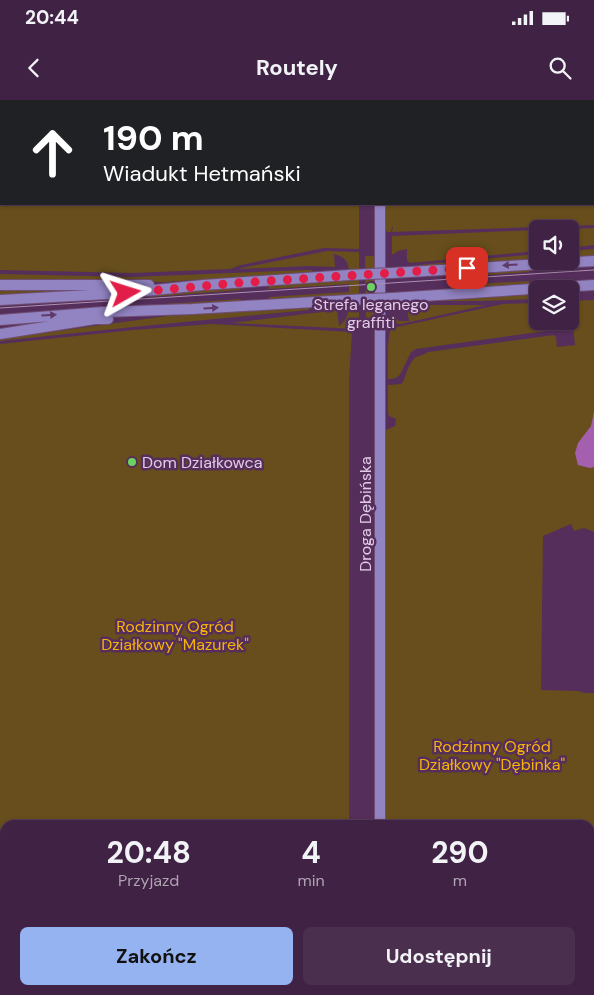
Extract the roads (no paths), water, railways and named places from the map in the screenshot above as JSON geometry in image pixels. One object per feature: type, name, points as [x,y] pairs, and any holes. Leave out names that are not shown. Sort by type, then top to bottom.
[{"type":"main road","name":"Droga Dębińska","points":[[380,205],[380,820]]},
{"type":"main road","points":[[0,300],[126,293],[349,275],[594,261]]},
{"type":"main road","points":[[0,285],[143,285],[188,287]]},
{"type":"main road","points":[[0,320],[95,312],[170,310],[392,298],[594,285]]},
{"type":"main road","points":[[0,334],[95,319],[131,317],[170,310]]},
{"type":"tram line","points":[[0,308],[594,270]]},
{"type":"place","name":"Strefa leganego graffiti","points":[[371,287]]},
{"type":"place","name":"Dom Działkowca","points":[[132,462]]},
{"type":"park label","name":"Rodzinny Ogród Działkowy \"Mazurek\"","points":[[175,635]]},
{"type":"park label","name":"Rodzinny Ogród Działkowy \"Dębinka\"","points":[[492,755]]}]
